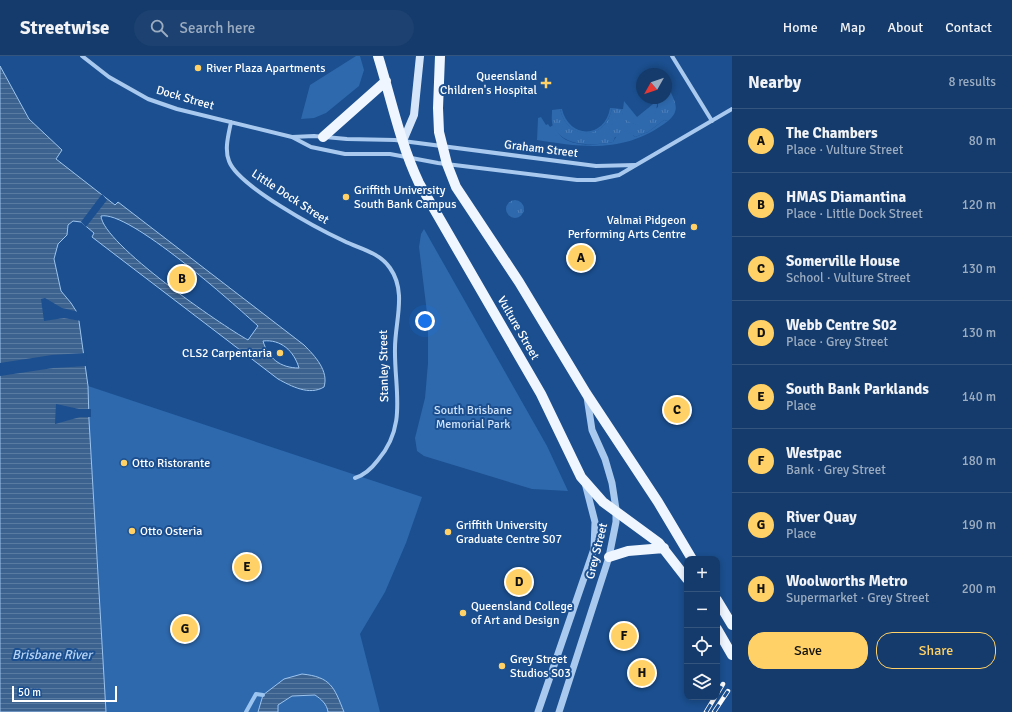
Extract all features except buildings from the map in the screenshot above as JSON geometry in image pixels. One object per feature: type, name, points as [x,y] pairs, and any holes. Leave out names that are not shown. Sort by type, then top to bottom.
[{"type":"main road","name":"Vulture Street","points":[[378,56],[408,157],[419,183],[541,394],[584,481],[600,499],[616,513],[646,533],[664,548],[684,575]]},
{"type":"main road","points":[[403,141],[414,116],[420,56]]},
{"type":"main road","points":[[440,56],[438,122],[447,164]]},
{"type":"main road","points":[[323,137],[386,81]]},
{"type":"main road","name":"Vulture Street","points":[[447,164],[462,198],[511,269],[586,393],[658,502],[690,556]]},
{"type":"main road","points":[[609,557],[625,551],[664,548]]},
{"type":"main road","points":[[720,605],[732,625]]},
{"type":"main road","points":[[720,634],[732,655]]},
{"type":"street","name":"Dock Street","points":[[82,56],[115,81],[148,99],[177,109],[292,137],[311,147],[338,153],[390,154],[447,164]]},
{"type":"street","points":[[672,56],[712,121]]},
{"type":"street","name":"Graham Street","points":[[447,164],[588,180],[614,176],[638,164],[732,109]]},
{"type":"street","name":"Little Dock Street","points":[[232,122],[228,145],[228,158],[240,176],[268,197],[302,219],[383,260]]},
{"type":"street","name":"Dock Street","points":[[292,137],[314,136],[403,141]]},
{"type":"street","name":"Graham Street","points":[[403,141],[596,166],[638,164]]},
{"type":"street","name":"Stanley Street","points":[[355,478],[372,468],[386,450],[395,429],[398,415],[394,347],[399,295],[395,278],[383,260]]},
{"type":"street","name":"Grey Street","points":[[559,712],[609,557],[616,513],[612,483],[605,459],[592,430],[586,393]]},
{"type":"street","name":"Grey Street","points":[[538,712],[595,544],[595,516],[584,481]]},
{"type":"green space","points":[[356,56],[360,56],[364,70],[359,86],[326,113],[314,118],[301,119],[310,85]]},
{"type":"green space","points":[[672,95],[676,107],[674,114],[668,121],[664,120],[648,132],[635,137],[633,135],[615,137],[613,142],[588,144],[571,141],[558,133],[552,124],[552,110],[560,109],[564,119],[570,127],[586,133],[595,131],[602,127],[608,119],[612,108],[621,109],[623,114],[634,124],[658,107],[658,104],[672,104]]},
{"type":"green space","points":[[624,101],[637,117],[653,104],[657,104],[655,115],[646,124],[637,125],[627,120],[622,114],[621,109],[623,109]]},
{"type":"green space","points":[[610,108],[612,108],[608,119],[602,127],[595,132],[586,133],[578,132],[570,127],[564,120],[560,109],[562,109],[566,119],[572,126],[579,130],[587,131],[594,130],[601,125],[607,118]]},
{"type":"green space","points":[[541,117],[546,125],[548,124],[550,127],[553,125],[563,138],[574,143],[581,144],[601,144],[613,142],[617,135],[623,132],[629,132],[635,137],[648,132],[664,120],[668,121],[637,139],[605,146],[589,146],[537,140],[538,118]]},
{"type":"green space","points":[[515,200],[521,203],[524,209],[521,215],[515,218],[509,215],[506,209],[509,203]]},
{"type":"green space","name":"South Brisbane Memorial Park","points":[[424,229],[547,446],[568,491],[532,489],[424,456],[417,451],[415,438],[425,398],[428,363],[428,321],[419,247],[421,234]]},
{"type":"green space","points":[[88,386],[422,497],[406,543],[385,592],[360,634],[380,712],[106,712]]},
{"type":"water","name":"Brisbane River","points":[[0,66],[29,119],[62,150],[56,159],[115,205],[118,202],[304,345],[320,364],[325,375],[325,381],[324,387],[312,391],[294,387],[278,379],[92,237],[94,233],[81,222],[73,221],[68,225],[67,235],[58,244],[54,259],[61,291],[78,314],[88,386],[106,712],[0,712]],"holes":[[[101,216],[115,218],[157,242],[205,280],[258,326],[248,340],[190,302],[141,264],[107,229]],[[263,341],[276,342],[286,347],[294,356],[299,368],[292,368],[276,361],[268,352]]]},
{"type":"water","points":[[302,674],[312,675],[330,685],[334,690],[344,712],[328,712],[325,704],[315,695],[292,696],[278,705],[278,712],[258,712],[263,695],[284,679]]},
{"type":"pier","points":[[102,194],[107,200],[86,227],[81,222]]},
{"type":"pier","points":[[45,298],[62,308],[79,312],[81,321],[64,318],[44,321],[41,299]]},
{"type":"pier","points":[[86,353],[87,366],[53,368],[0,376],[0,363],[52,355]]},
{"type":"pier","points":[[56,404],[79,409],[91,409],[91,417],[80,417],[55,424]]},
{"type":"waterway","points":[[246,712],[256,694],[263,695]]},
{"type":"railway","points":[[720,689],[723,684]]},
{"type":"railway","points":[[714,712],[728,691]]},
{"type":"railway","points":[[706,712],[713,700]]},
{"type":"place","name":"River Plaza Apartments","points":[[198,68]]},
{"type":"place","name":"Queensland Children's Hospital","points":[[546,83]]},
{"type":"place","name":"Griffith University South Bank Campus","points":[[346,197]]},
{"type":"place","name":"Valmai Pidgeon Performing Arts Centre","points":[[694,227]]},
{"type":"place","name":"The Chambers","points":[[581,258]]},
{"type":"place","name":"HMAS Diamantina","points":[[182,279]]},
{"type":"place","name":"CLS2 Carpentaria","points":[[280,353]]},
{"type":"place","name":"Somerville House","points":[[677,410]]},
{"type":"place","name":"Otto Ristorante","points":[[124,463]]},
{"type":"place","name":"Otto Osteria","points":[[132,531]]},
{"type":"place","name":"Griffith University Graduate Centre S07","points":[[448,532]]},
{"type":"place","name":"South Bank Parklands","points":[[247,567]]},
{"type":"place","name":"Webb Centre S02","points":[[519,582]]},
{"type":"place","name":"Queensland College of Art and Design","points":[[463,613]]},
{"type":"place","name":"River Quay","points":[[185,629]]},
{"type":"place","name":"Westpac","points":[[624,636]]},
{"type":"place","name":"Grey Street Studios S03","points":[[502,666]]},
{"type":"place","name":"Woolworths Metro","points":[[642,673]]}]
